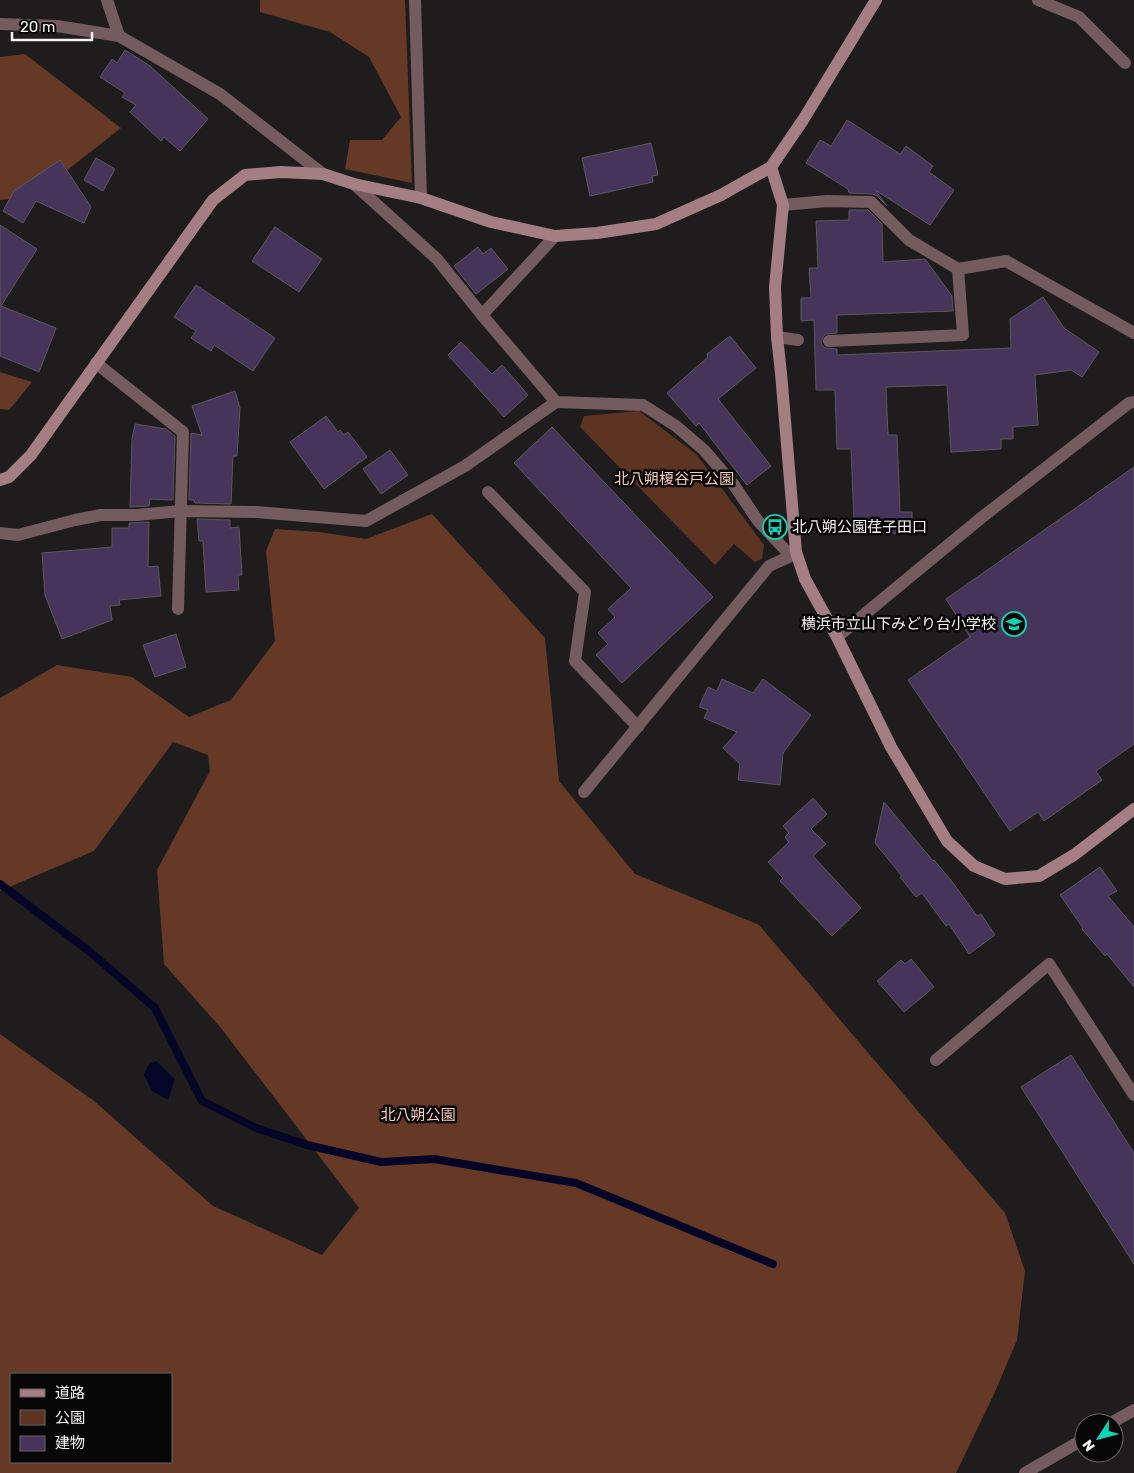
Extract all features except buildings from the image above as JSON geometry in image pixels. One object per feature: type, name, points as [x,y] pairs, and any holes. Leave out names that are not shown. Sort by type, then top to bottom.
[{"type":"street","points":[[107,0],[119,36]]},
{"type":"street","points":[[415,0],[421,198]]},
{"type":"street","points":[[0,480],[9,477],[31,455],[214,200],[246,175],[281,172],[322,174],[354,184],[421,198],[491,222],[555,236],[597,233],[656,224],[721,195],[771,167],[803,120],[876,0]]},
{"type":"street","points":[[1038,0],[1079,17],[1125,63]]},
{"type":"street","points":[[0,24],[57,26],[119,36],[220,94],[322,174]]},
{"type":"street","points":[[771,167],[783,205],[775,287],[793,554]]},
{"type":"street","points":[[354,184],[437,259],[556,402]]},
{"type":"street","points":[[783,205],[827,201],[871,202],[909,240],[958,269],[1006,261],[1134,333]]},
{"type":"street","points":[[482,315],[555,236]]},
{"type":"street","points":[[829,341],[963,335],[958,269]]},
{"type":"street","points":[[777,338],[798,340]]},
{"type":"street","points":[[96,363],[183,432],[178,609]]},
{"type":"street","points":[[0,533],[18,535],[101,515],[137,516],[182,511],[256,512],[366,521],[465,466],[556,402],[643,405],[676,426],[704,450],[734,485],[758,521],[793,554],[837,637],[891,747],[947,841],[974,866],[1005,879],[1039,876],[1074,855],[1134,809]]},
{"type":"street","points":[[837,637],[981,518],[1129,403],[1134,402]]},
{"type":"street","points":[[488,492],[585,592],[575,661],[638,727]]},
{"type":"street","points":[[584,792],[769,566],[793,554]]},
{"type":"street","points":[[936,1060],[1049,964],[1134,1094]]},
{"type":"street","points":[[1033,1471],[1074,1445]]},
{"type":"green space","points":[[260,0],[405,0],[412,183],[345,169],[350,140],[382,140],[401,117],[369,57],[330,32],[260,12]]},
{"type":"green space","points":[[25,54],[121,128],[33,197],[0,200],[0,57]]},
{"type":"green space","points":[[0,372],[32,382],[9,410],[0,409]]},
{"type":"green space","name":"北八朔榎谷戸公園","points":[[639,411],[696,454],[764,545],[762,559],[755,562],[734,544],[715,565],[580,427],[584,416]]},
{"type":"green space","name":"北八朔公園","points":[[432,514],[545,638],[559,781],[635,874],[759,925],[1005,1213],[1025,1271],[1017,1340],[994,1394],[956,1473],[0,1473],[0,1034],[94,1101],[213,1206],[322,1255],[359,1208],[221,1028],[164,964],[157,870],[210,771],[208,755],[173,742],[94,851],[0,891],[0,698],[57,665],[132,677],[189,717],[231,700],[275,641],[266,551],[275,529],[319,532],[366,539]]},
{"type":"water","points":[[156,1061],[175,1079],[168,1100],[152,1091],[144,1075],[148,1065]]},
{"type":"waterway","points":[[0,884],[89,951],[155,1008],[202,1101],[256,1128],[307,1145],[381,1162],[434,1159],[576,1183],[773,1264]]},
{"type":"place","name":"北八朔公園荏子田口","points":[[775,527]]},
{"type":"place","name":"横浜市立山下みどり台小学校","points":[[1014,624]]}]
